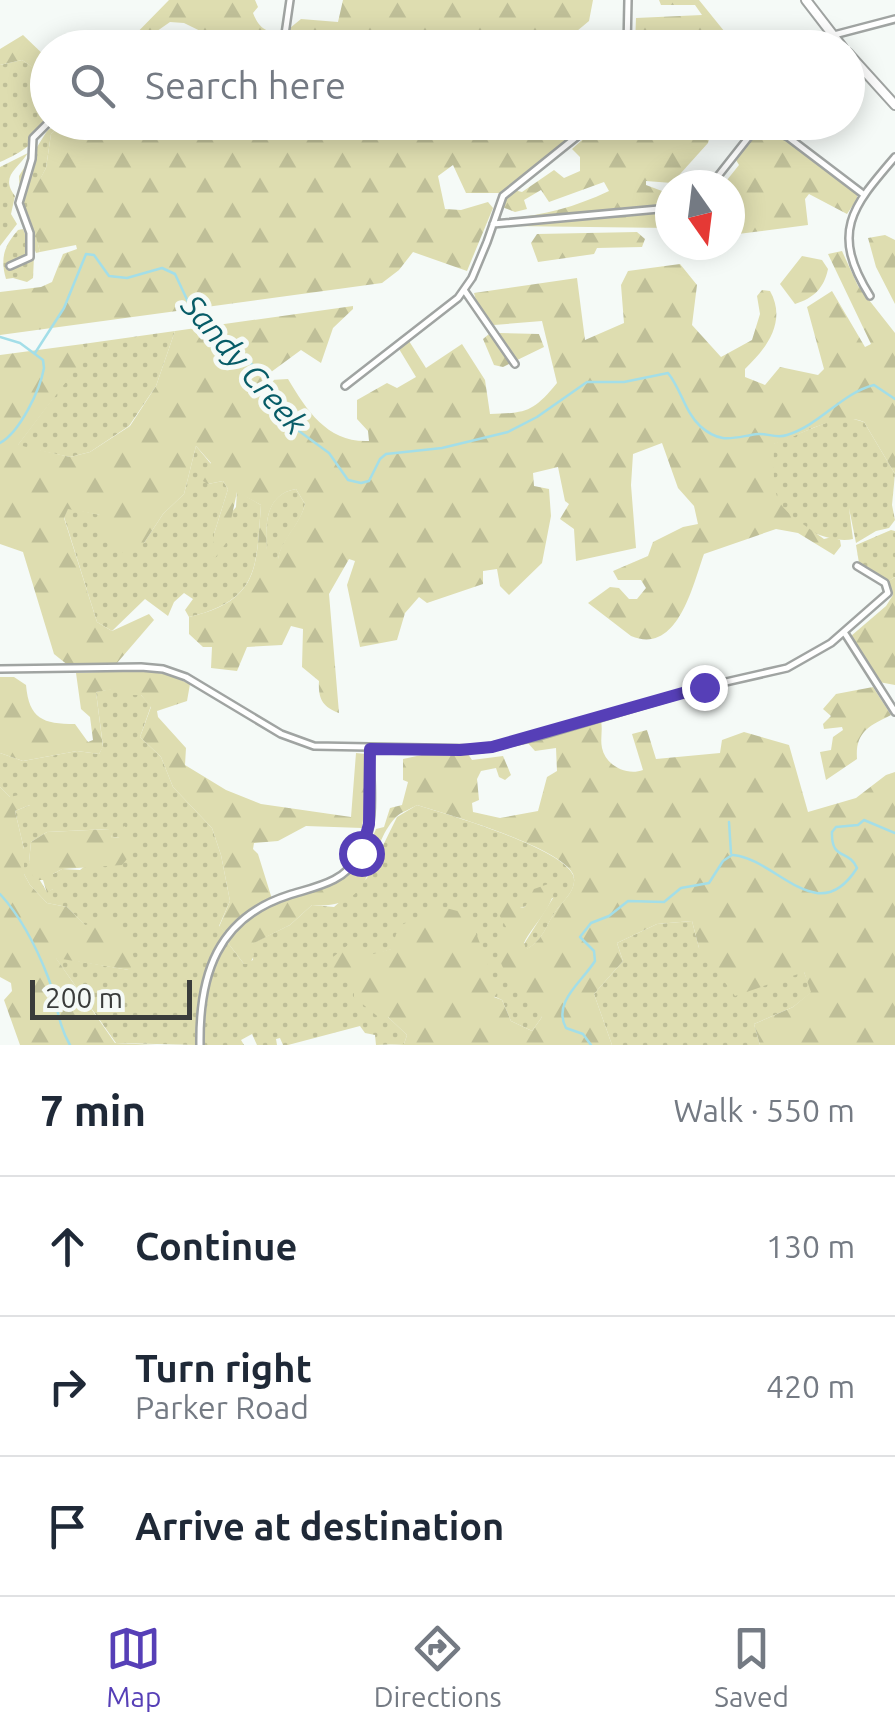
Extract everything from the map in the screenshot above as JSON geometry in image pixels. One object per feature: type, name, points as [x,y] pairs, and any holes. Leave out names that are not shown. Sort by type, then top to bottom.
[{"type":"main road","points":[[806,0],[830,30]]},
{"type":"main road","points":[[865,71],[895,105]]},
{"type":"street","points":[[286,30],[290,0]]},
{"type":"street","points":[[627,30],[628,0]]},
{"type":"street","points":[[854,30],[895,20]]},
{"type":"street","points":[[10,266],[30,257],[30,233],[20,211],[20,196],[30,166],[33,140]]},
{"type":"street","points":[[344,386],[442,312],[464,290],[504,194],[572,140]]},
{"type":"street","points":[[723,170],[746,140]]},
{"type":"street","points":[[792,140],[863,194]]},
{"type":"street","points":[[870,296],[849,239],[854,208],[895,157]]},
{"type":"street","points":[[493,224],[655,209]]},
{"type":"street","points":[[464,290],[515,364]]},
{"type":"street","points":[[0,669],[163,669],[201,685],[292,739],[331,748],[466,750],[539,736],[704,687],[786,668],[820,652],[876,606],[889,590],[885,583],[857,566]]},
{"type":"street","points":[[844,632],[895,712]]},
{"type":"street","points":[[200,1045],[200,1005],[205,980],[214,956],[232,930],[248,913],[269,902],[340,878],[361,853],[369,824],[370,749]]},
{"type":"green space","points":[[169,0],[255,0],[255,18],[268,30],[198,30],[170,22],[159,30],[140,30]]},
{"type":"green space","points":[[343,0],[593,0],[589,21],[578,30],[290,30],[301,19],[338,22]]},
{"type":"green space","points":[[659,0],[699,0],[723,30],[636,30],[636,18],[702,15],[695,5],[661,5]]},
{"type":"green space","points":[[23,35],[30,42],[30,65],[22,60],[0,65],[0,49]]},
{"type":"green space","points":[[22,60],[30,65],[30,140],[35,140],[0,162],[0,65]]},
{"type":"green space","points":[[41,140],[50,140],[46,168],[28,203],[40,252],[36,253],[21,217],[19,176]]},
{"type":"green space","points":[[50,140],[569,140],[502,193],[466,193],[453,165],[438,176],[445,209],[461,210],[488,202],[493,208],[467,271],[413,252],[382,283],[0,335],[0,292],[52,282],[63,254],[77,249],[76,245],[40,252],[27,203],[46,168]]},
{"type":"green space","points":[[582,140],[709,140],[684,170],[655,170],[655,182],[646,181],[646,185],[655,188],[655,228],[501,226],[502,219],[557,210],[609,191],[604,182],[549,202],[541,190],[524,200],[527,209],[515,212],[502,207],[504,197],[514,190],[522,192],[554,170],[564,178],[580,171],[580,157],[572,149]]},
{"type":"green space","points":[[749,140],[790,140],[857,192],[857,199],[847,214],[809,194],[805,199],[808,225],[745,233],[745,170],[735,170],[739,165],[736,160]]},
{"type":"green space","points":[[28,153],[10,178],[15,196],[11,214],[17,224],[0,246],[0,167]]},
{"type":"green space","points":[[23,229],[34,256],[33,278],[27,282],[6,279],[3,265],[9,241]]},
{"type":"green space","points":[[637,232],[645,239],[642,247],[597,248],[594,254],[538,262],[531,243],[537,234]]},
{"type":"green space","points":[[885,235],[895,240],[895,304],[876,267],[868,238]]},
{"type":"green space","points":[[842,251],[858,286],[895,333],[895,474],[864,422],[854,419],[819,426],[774,444],[774,480],[779,502],[824,539],[840,540],[841,546],[834,555],[798,533],[776,529],[704,554],[681,614],[661,636],[631,636],[588,603],[610,587],[619,588],[629,599],[637,599],[646,588],[641,580],[618,580],[613,571],[648,556],[653,542],[698,524],[694,506],[678,488],[662,443],[633,454],[636,548],[576,561],[574,529],[560,519],[569,504],[558,467],[533,473],[534,486],[549,489],[551,516],[542,563],[509,595],[500,586],[497,569],[483,571],[483,584],[427,603],[419,597],[405,613],[397,640],[360,647],[347,585],[355,561],[349,559],[329,594],[339,713],[325,705],[319,681],[302,667],[303,629],[291,626],[282,645],[247,647],[237,671],[211,668],[212,647],[203,647],[189,634],[189,617],[230,601],[250,578],[258,547],[261,505],[237,492],[226,543],[215,558],[212,556],[214,534],[228,489],[223,481],[208,484],[201,480],[202,472],[211,463],[196,446],[184,494],[163,514],[144,543],[127,554],[106,540],[100,515],[68,509],[64,518],[97,622],[112,631],[149,614],[154,620],[117,663],[69,666],[54,654],[23,552],[0,544],[0,355],[83,344],[85,357],[18,445],[70,457],[90,452],[130,426],[156,386],[175,331],[353,306],[333,328],[321,363],[301,350],[267,375],[271,380],[288,379],[311,413],[330,431],[369,441],[368,431],[357,419],[357,400],[387,383],[397,388],[416,377],[399,349],[409,341],[426,368],[462,344],[485,380],[490,414],[528,409],[557,383],[542,321],[494,325],[477,304],[474,293],[577,278],[585,340],[624,323],[621,285],[628,271],[680,264],[697,285],[692,325],[721,357],[752,340],[760,314],[757,296],[762,290],[770,291],[775,302],[775,323],[767,343],[745,369],[745,377],[765,385],[780,367],[818,375],[824,369],[807,307],[832,291],[865,347],[871,344],[828,254]],"holes":[[[296,489],[305,504],[278,559],[268,560],[271,507],[285,493]]]},
{"type":"green space","points":[[802,256],[822,260],[828,269],[817,291],[795,304],[780,284]]},
{"type":"green space","points":[[175,331],[156,386],[129,426],[90,452],[70,457],[17,446],[84,357],[83,344]]},
{"type":"green space","points":[[499,333],[539,334],[544,347],[503,367],[494,365],[483,339]]},
{"type":"green space","points":[[843,416],[864,422],[895,474],[895,520],[889,528],[856,543],[849,508],[853,539],[819,535],[786,514],[778,504],[772,482],[773,444]]},
{"type":"green space","points":[[196,446],[211,464],[208,484],[223,481],[228,489],[214,534],[236,507],[237,491],[261,505],[258,546],[250,578],[230,601],[189,617],[185,610],[193,599],[184,593],[174,602],[168,616],[145,599],[112,631],[97,622],[64,517],[68,508],[101,515],[144,543],[163,514],[184,494]]},
{"type":"green space","points":[[296,489],[305,504],[303,512],[278,560],[267,560],[271,507],[285,493]]},
{"type":"green space","points":[[895,531],[895,577],[887,582],[859,563],[856,545]]},
{"type":"green space","points":[[895,577],[895,685],[879,682],[851,636],[886,606],[893,595],[887,582]]},
{"type":"green space","points":[[143,670],[190,684],[187,701],[157,711],[186,748],[185,765],[226,790],[261,804],[351,817],[356,753],[366,754],[362,828],[306,826],[278,841],[254,843],[272,899],[251,908],[226,933],[219,927],[230,901],[212,828],[173,787],[161,757],[140,737],[151,707],[141,695],[130,695],[121,688],[96,692],[103,747],[99,754],[77,751],[23,761],[0,753],[0,677],[14,677],[26,685],[34,712],[46,721],[75,724],[88,742],[93,740],[90,717],[81,709],[76,673]]},
{"type":"green space","points":[[121,687],[141,695],[151,706],[140,737],[161,757],[173,787],[212,828],[221,855],[230,901],[219,926],[226,933],[202,986],[195,1045],[116,1043],[55,957],[129,970],[67,907],[47,903],[24,874],[24,849],[15,811],[30,805],[10,797],[0,787],[0,753],[23,761],[77,751],[99,754],[103,746],[96,692]],"holes":[[[109,829],[112,838],[120,837],[80,870],[62,869],[53,874],[53,889],[47,892],[29,862],[31,842],[47,832]]]},
{"type":"green space","points":[[873,687],[891,715],[861,736],[857,759],[826,780],[820,752],[831,750],[833,737],[843,730],[824,729],[823,724],[831,716],[823,709],[836,694]]},
{"type":"green space","points":[[601,721],[604,754],[618,768],[630,772],[643,770],[632,734],[647,730],[656,759],[720,753],[722,740],[744,732],[789,745],[808,812],[856,798],[895,772],[895,1045],[760,1045],[754,1024],[793,1007],[811,992],[804,972],[735,996],[699,948],[692,921],[657,924],[617,943],[623,961],[594,994],[612,1045],[390,1045],[404,1044],[407,1035],[388,1017],[382,1020],[354,997],[354,989],[327,962],[354,940],[373,954],[391,949],[399,926],[442,907],[469,914],[498,992],[494,997],[502,1000],[511,1021],[532,1031],[542,1017],[521,995],[501,964],[499,946],[509,932],[494,906],[506,894],[520,908],[525,907],[534,889],[551,883],[555,887],[546,910],[524,943],[526,949],[541,936],[574,883],[573,874],[548,853],[417,805],[398,815],[386,831],[360,889],[349,899],[312,905],[290,925],[252,944],[254,955],[250,964],[244,964],[228,943],[265,908],[326,886],[344,875],[361,857],[376,829],[384,827],[390,808],[402,805],[408,782],[403,780],[403,759],[426,754],[468,754],[472,760],[503,756],[511,775],[505,780],[496,768],[481,771],[477,779],[479,800],[472,803],[473,812],[500,818],[538,811],[547,777],[557,771],[556,748],[535,751],[527,742]]},
{"type":"green space","points":[[0,787],[10,797],[23,794],[30,800],[30,805],[15,811],[24,849],[24,874],[30,885],[47,903],[67,907],[85,925],[110,919],[130,942],[135,963],[129,970],[56,958],[115,1043],[157,1045],[20,1045],[4,1000],[12,991],[11,983],[0,977]]},
{"type":"green space","points":[[417,805],[526,843],[564,864],[573,875],[570,893],[536,942],[525,950],[524,944],[553,898],[520,908],[509,932],[542,1017],[532,1031],[511,1021],[502,1000],[392,949],[373,955],[388,1017],[407,1035],[404,1044],[376,1045],[375,1035],[365,1033],[360,1026],[288,1045],[283,1045],[280,1038],[276,1039],[277,1045],[257,1045],[252,1034],[241,1040],[244,1045],[205,1045],[209,977],[228,943],[244,964],[253,960],[251,944],[290,925],[312,905],[334,907],[367,878],[397,817]]},
{"type":"green space","points":[[124,826],[132,831],[132,853],[122,865],[62,869],[53,874],[53,889],[47,893],[43,880],[34,880],[29,862],[31,842],[47,832],[110,829],[112,838],[120,837]]},
{"type":"green space","points":[[692,921],[699,948],[804,972],[812,992],[793,1007],[754,1024],[760,1045],[612,1045],[594,994],[623,961],[617,943],[657,924]]},
{"type":"waterway","name":"Sandy Creek","points":[[35,353],[64,308],[86,254],[94,255],[109,276],[127,278],[162,268],[175,274],[191,308],[260,372],[288,423],[329,453],[348,480],[361,483],[369,481],[386,454],[442,448],[508,432],[587,382],[624,382],[668,373],[700,426],[715,436],[728,438],[787,435],[874,385],[895,399]]},
{"type":"waterway","points":[[0,337],[20,343],[43,360],[44,368],[28,410],[15,430],[0,443]]},
{"type":"waterway","name":"Sandy Creek","points":[[733,855],[749,859],[797,886],[827,893],[842,885],[857,868],[834,847],[832,832],[836,827],[858,825],[864,820],[895,833]]},
{"type":"waterway","points":[[729,822],[731,853]]},
{"type":"waterway","name":"Sandy Creek","points":[[591,1045],[583,1034],[566,1028],[563,1019],[570,993],[595,961],[594,951],[580,937],[591,923],[609,916],[628,901],[664,902],[681,888],[709,883],[723,861],[732,855]]},
{"type":"waterway","points":[[0,894],[39,954],[70,1045]]},
{"type":"route","points":[[361,853],[369,824],[370,749],[492,747],[704,687]]}]
